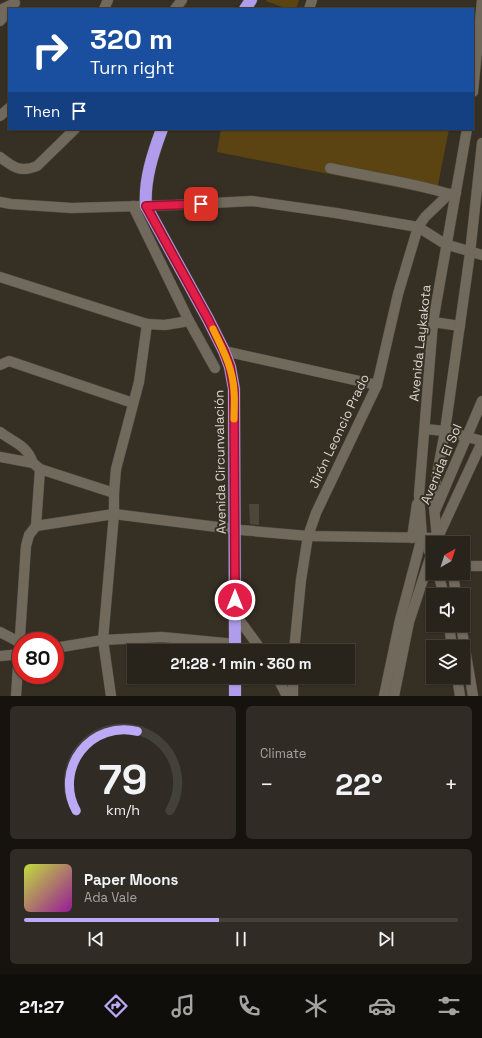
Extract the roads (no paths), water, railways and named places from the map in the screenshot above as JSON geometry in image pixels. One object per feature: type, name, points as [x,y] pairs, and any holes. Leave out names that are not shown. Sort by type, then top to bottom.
[{"type":"highway","points":[[146,206],[145,198],[150,169],[162,130]]},
{"type":"highway","name":"Avenida Circunvalación","points":[[146,206],[208,319],[224,351],[230,367],[234,390],[235,644]]},
{"type":"highway","points":[[235,684],[235,696]]},
{"type":"street","points":[[476,85],[482,0]]},
{"type":"street","points":[[0,10],[13,6]]},
{"type":"street","points":[[0,21],[8,12]]},
{"type":"street","points":[[0,116],[8,109]]},
{"type":"street","points":[[0,157],[11,165],[21,169],[29,169],[37,166],[74,130]]},
{"type":"street","name":"Avenida Laykakota","points":[[417,538],[433,322],[453,194],[467,130]]},
{"type":"street","points":[[437,536],[433,496],[445,431],[460,326],[470,253],[482,143]]},
{"type":"street","points":[[330,168],[453,194]]},
{"type":"street","name":"Jirón Leoncio Prado","points":[[295,644],[301,580],[308,536],[316,513],[377,385],[398,294],[418,227],[425,216],[453,194]]},
{"type":"street","points":[[0,202],[72,208],[252,201],[418,227],[446,244],[470,253],[482,255]]},
{"type":"street","points":[[133,206],[189,321],[215,368]]},
{"type":"street","points":[[0,277],[147,324],[165,325],[189,321]]},
{"type":"street","points":[[433,322],[460,326]]},
{"type":"street","points":[[111,696],[103,640],[114,514],[116,468],[140,382],[147,324]]},
{"type":"street","points":[[224,351],[377,385]]},
{"type":"street","points":[[0,365],[10,361],[133,403]]},
{"type":"street","name":"Avenida El Sol","points":[[417,538],[435,513],[482,401]]},
{"type":"street","points":[[425,429],[445,431],[482,442]]},
{"type":"street","points":[[0,432],[22,445],[36,466],[36,526],[29,535],[26,546],[20,632]]},
{"type":"street","name":"Avenida El Sol","points":[[440,536],[482,442]]},
{"type":"street","points":[[0,457],[36,466],[114,493]]},
{"type":"street","points":[[36,526],[114,514],[234,529],[308,536],[426,539]]},
{"type":"street","points":[[417,538],[426,548]]},
{"type":"street","points":[[394,696],[417,538]]},
{"type":"street","points":[[470,566],[482,566]]},
{"type":"street","points":[[384,696],[404,621],[426,569]]},
{"type":"street","points":[[235,614],[258,644]]},
{"type":"street","points":[[0,632],[12,638]]},
{"type":"street","points":[[462,632],[473,696]]},
{"type":"street","points":[[64,646],[103,640],[162,637],[208,644]]},
{"type":"street","points":[[0,656],[12,655]]},
{"type":"street","points":[[16,696],[17,684]]},
{"type":"street","points":[[281,684],[287,696]]},
{"type":"street","points":[[293,684],[293,696]]},
{"type":"street","points":[[458,684],[460,696]]}]
